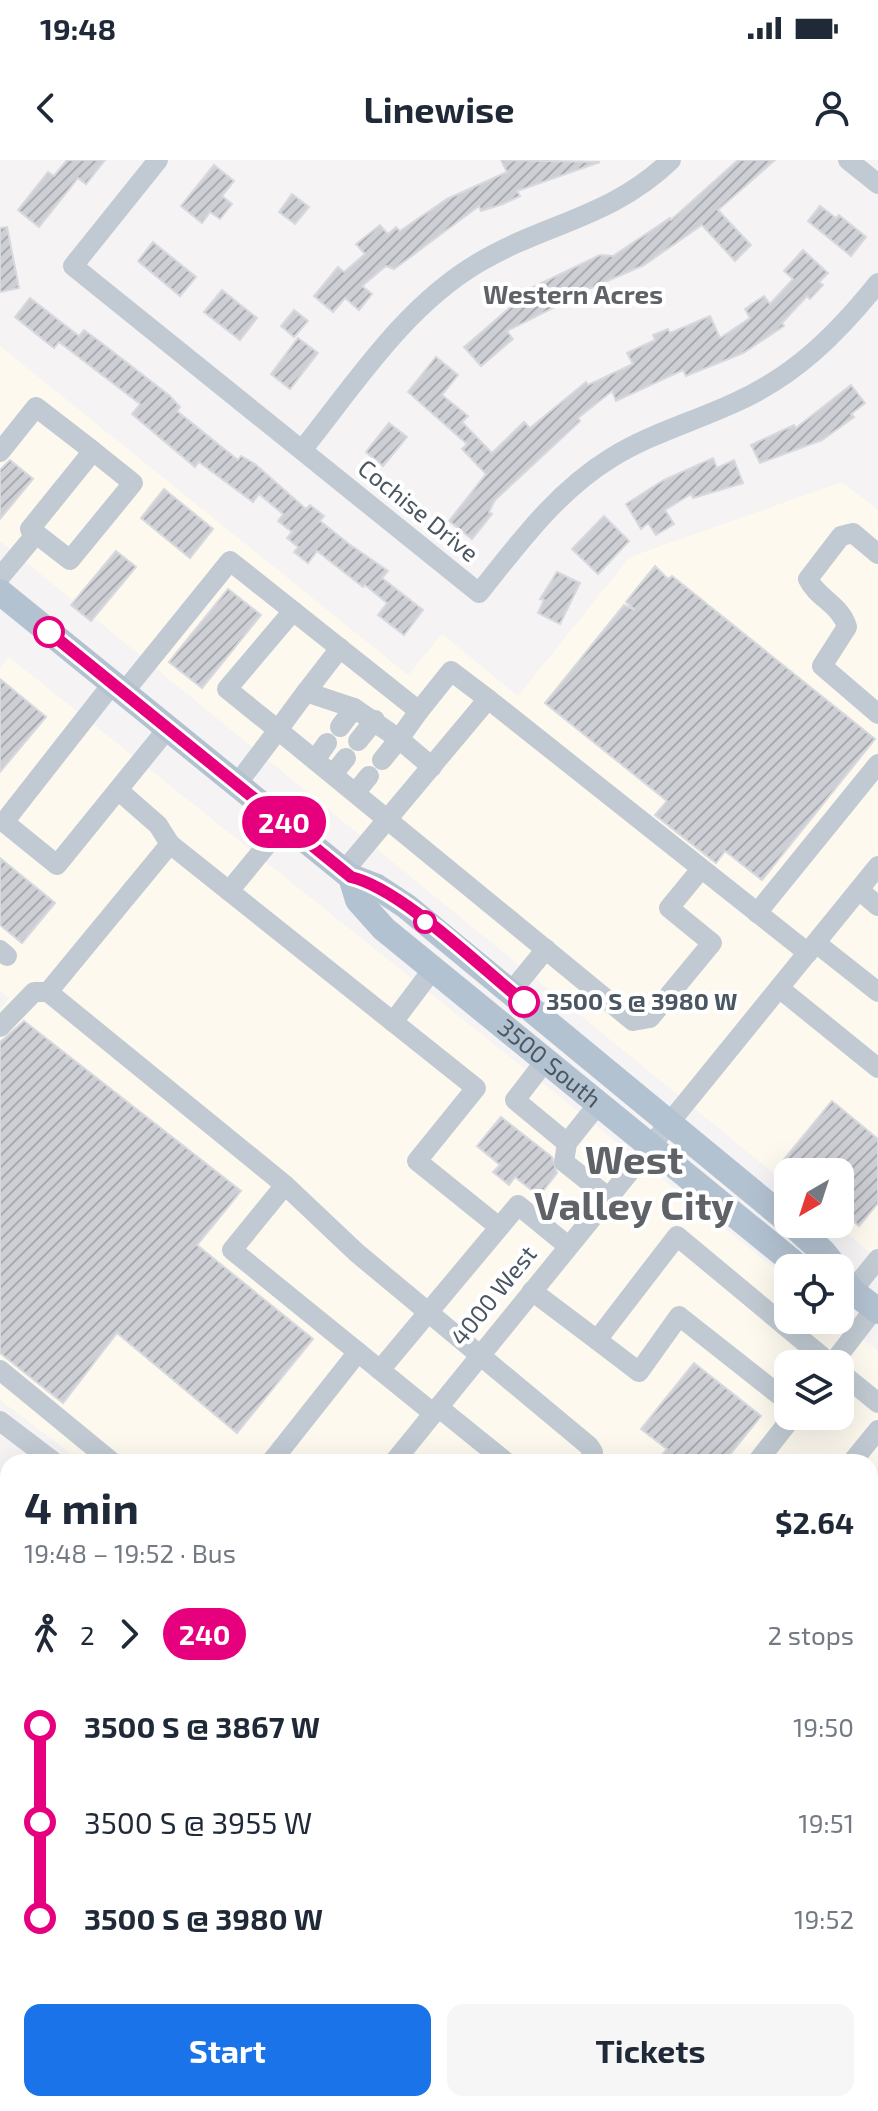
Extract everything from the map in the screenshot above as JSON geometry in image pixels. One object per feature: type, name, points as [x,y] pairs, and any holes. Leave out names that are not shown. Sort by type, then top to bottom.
[{"type":"main road","name":"3500 South","points":[[0,592],[347,874],[377,887],[406,906],[774,1208]]},
{"type":"main road","name":"3500 South","points":[[347,874],[366,911],[783,1254]]},
{"type":"main road","name":"3500 South","points":[[808,1238],[825,1254]]},
{"type":"main road","points":[[854,1292],[876,1310]]},
{"type":"street","name":"Cochise Drive","points":[[158,160],[73,266],[479,593],[547,510],[587,474],[629,447],[744,399],[794,370],[841,328],[878,283]]},
{"type":"street","points":[[302,450],[402,326],[447,284],[498,252],[603,209],[645,183],[671,160]]},
{"type":"street","points":[[848,160],[878,184]]},
{"type":"street","points":[[0,452],[36,407],[93,451],[133,483],[70,560],[30,529],[93,451]]},
{"type":"street","points":[[878,554],[853,533],[841,536],[808,579],[813,590],[841,613],[847,627],[822,666],[878,714]]},
{"type":"street","points":[[0,577],[36,534]]},
{"type":"street","points":[[168,728],[57,865],[2,823],[230,561],[419,711]]},
{"type":"street","points":[[293,611],[227,689],[278,730],[327,743],[369,776],[388,818],[633,1021],[650,1018],[712,943],[669,908],[701,869]]},
{"type":"street","points":[[237,784],[340,648]]},
{"type":"street","points":[[369,776],[451,671],[757,913],[878,992]]},
{"type":"street","points":[[306,692],[354,708],[375,720],[432,767]]},
{"type":"street","points":[[347,874],[388,818],[488,699]]},
{"type":"street","points":[[327,743],[354,708]]},
{"type":"street","points":[[346,758],[375,720]]},
{"type":"street","points":[[757,913],[878,764]]},
{"type":"street","points":[[118,790],[158,825],[170,844],[476,1088],[417,1161],[499,1227]]},
{"type":"street","points":[[229,891],[285,823]]},
{"type":"street","points":[[48,992],[170,844]]},
{"type":"street","name":"4000 West","points":[[400,1454],[878,866]]},
{"type":"street","points":[[859,890],[878,906]]},
{"type":"street","points":[[511,992],[546,949]]},
{"type":"street","points":[[393,1022],[433,969]]},
{"type":"street","points":[[779,988],[878,1068]]},
{"type":"street","points":[[0,1027],[34,992],[48,992],[285,1185],[320,1220],[589,1446],[592,1454]]},
{"type":"street","points":[[546,1060],[515,1100],[567,1143]]},
{"type":"street","points":[[599,1103],[567,1143],[564,1162],[608,1197]]},
{"type":"street","points":[[285,1185],[232,1250],[489,1454]]},
{"type":"street","points":[[380,1370],[518,1205],[568,1246]]},
{"type":"street","points":[[597,1340],[677,1236],[814,1350]]},
{"type":"street","points":[[854,1277],[878,1259]]},
{"type":"street","points":[[532,1291],[639,1372],[679,1316],[774,1391]]},
{"type":"street","points":[[843,1350],[876,1310]]},
{"type":"street","points":[[277,1454],[358,1352]]},
{"type":"street","points":[[0,1370],[102,1454]]},
{"type":"street","points":[[854,1383],[878,1403]]},
{"type":"street","points":[[0,1421],[43,1454]]},
{"type":"street","points":[[763,1454],[782,1430]]},
{"type":"street","points":[[858,1454],[878,1430]]},
{"type":"shaded area","points":[[0,346],[408,675],[442,634],[518,696],[630,557],[842,482],[878,510],[878,1259],[853,1238],[854,1158],[774,1158],[774,1174],[0,541]]},
{"type":"shaded area","points":[[9,657],[774,1268],[774,1334],[854,1332],[878,1351],[878,1454],[71,1454],[0,1400],[0,1009],[9,998],[0,991],[0,668]]},
{"type":"building","points":[[67,160],[105,160],[86,184],[78,178],[39,227],[18,210],[48,172],[54,176]]},
{"type":"building","points":[[501,160],[600,162],[517,191],[520,196],[503,204],[481,211],[479,206],[394,269],[386,266],[362,286],[372,294],[359,310],[345,298],[333,312],[314,296],[338,267],[344,272],[365,254],[356,244],[380,225],[388,234],[396,227],[400,231],[447,199],[507,172]]},
{"type":"building","points":[[738,160],[775,160],[718,210],[751,245],[735,261],[702,225],[644,265],[561,301],[563,303],[507,331],[513,339],[481,366],[464,347],[513,305],[510,298],[600,255],[613,256],[671,220]]},
{"type":"building","points":[[214,165],[234,181],[222,196],[232,204],[220,219],[210,212],[202,223],[181,206]]},
{"type":"building","points":[[292,194],[309,207],[295,224],[279,212]]},
{"type":"building","points":[[820,206],[836,218],[839,215],[866,237],[851,256],[808,221]]},
{"type":"building","points":[[7,227],[19,288],[0,292],[0,228]]},
{"type":"building","points":[[153,242],[196,277],[180,296],[138,261]]},
{"type":"building","points":[[803,250],[828,273],[819,282],[823,285],[810,299],[807,296],[782,323],[784,326],[743,353],[686,376],[683,370],[616,401],[612,391],[578,418],[580,421],[495,500],[489,512],[492,514],[472,539],[449,521],[486,474],[462,449],[467,444],[408,392],[436,357],[458,375],[442,395],[468,416],[462,422],[492,453],[524,422],[530,428],[586,382],[588,385],[633,364],[627,353],[655,340],[653,335],[668,329],[670,333],[710,316],[720,338],[750,318],[745,309],[764,296],[770,304],[793,279],[784,271]]},
{"type":"building","points":[[222,290],[257,318],[240,340],[204,312]]},
{"type":"building","points":[[30,298],[79,336],[84,330],[99,341],[170,396],[180,407],[177,411],[238,460],[241,456],[255,464],[306,509],[310,505],[324,516],[320,521],[388,571],[382,578],[423,610],[404,635],[378,615],[387,603],[365,585],[363,587],[317,551],[308,563],[294,552],[298,547],[287,538],[292,532],[278,521],[283,514],[259,494],[253,502],[199,462],[195,467],[132,414],[140,404],[59,342],[54,348],[15,317]]},
{"type":"building","points":[[294,310],[308,321],[294,337],[281,326]]},
{"type":"building","points":[[298,338],[318,353],[290,389],[271,374]]},
{"type":"building","points":[[851,385],[865,403],[851,414],[854,417],[822,440],[760,463],[751,445],[794,425],[796,428]]},
{"type":"building","points":[[389,423],[407,437],[383,466],[366,452]]},
{"type":"building","points":[[713,458],[717,468],[734,460],[743,483],[693,498],[691,494],[665,510],[674,524],[656,535],[648,523],[641,529],[626,504],[664,480]]},
{"type":"building","points":[[10,460],[33,479],[0,519],[0,470]]},
{"type":"building","points":[[164,489],[213,529],[190,558],[141,518]]},
{"type":"building","points":[[604,516],[629,541],[598,574],[572,549]]},
{"type":"building","points":[[116,551],[136,567],[91,621],[71,605]]},
{"type":"building","points":[[655,566],[668,579],[672,576],[875,739],[762,880],[725,851],[716,863],[655,815],[667,801],[545,703],[624,605],[635,610],[626,602]]},
{"type":"building","points":[[557,572],[580,583],[560,624],[538,613],[544,600],[540,599]]},
{"type":"building","points":[[228,589],[261,615],[202,688],[169,662]]},
{"type":"building","points":[[0,679],[46,717],[0,772]]},
{"type":"building","points":[[0,858],[55,903],[22,943],[0,925]]},
{"type":"building","points":[[24,1021],[241,1191],[197,1245],[313,1339],[237,1433],[117,1333],[63,1403],[0,1353],[0,1042]]},
{"type":"building","points":[[832,1101],[878,1139],[878,1203],[859,1226],[854,1222],[854,1158],[785,1158]]},
{"type":"building","points":[[501,1117],[552,1157],[557,1173],[539,1196],[515,1177],[509,1185],[493,1172],[500,1165],[477,1146]]},
{"type":"building","points":[[694,1363],[761,1416],[730,1454],[663,1454],[667,1449],[641,1429]]},
{"type":"bus line","name":"240","points":[[49,632],[351,877],[362,879],[406,906],[524,1002]]},
{"type":"place","name":"3500 S @ 3980 W","points":[[524,1002]]},
{"type":"district","name":"Western Acres","points":[[573,295]]},
{"type":"district","name":"West Valley City","points":[[634,1183]]}]
